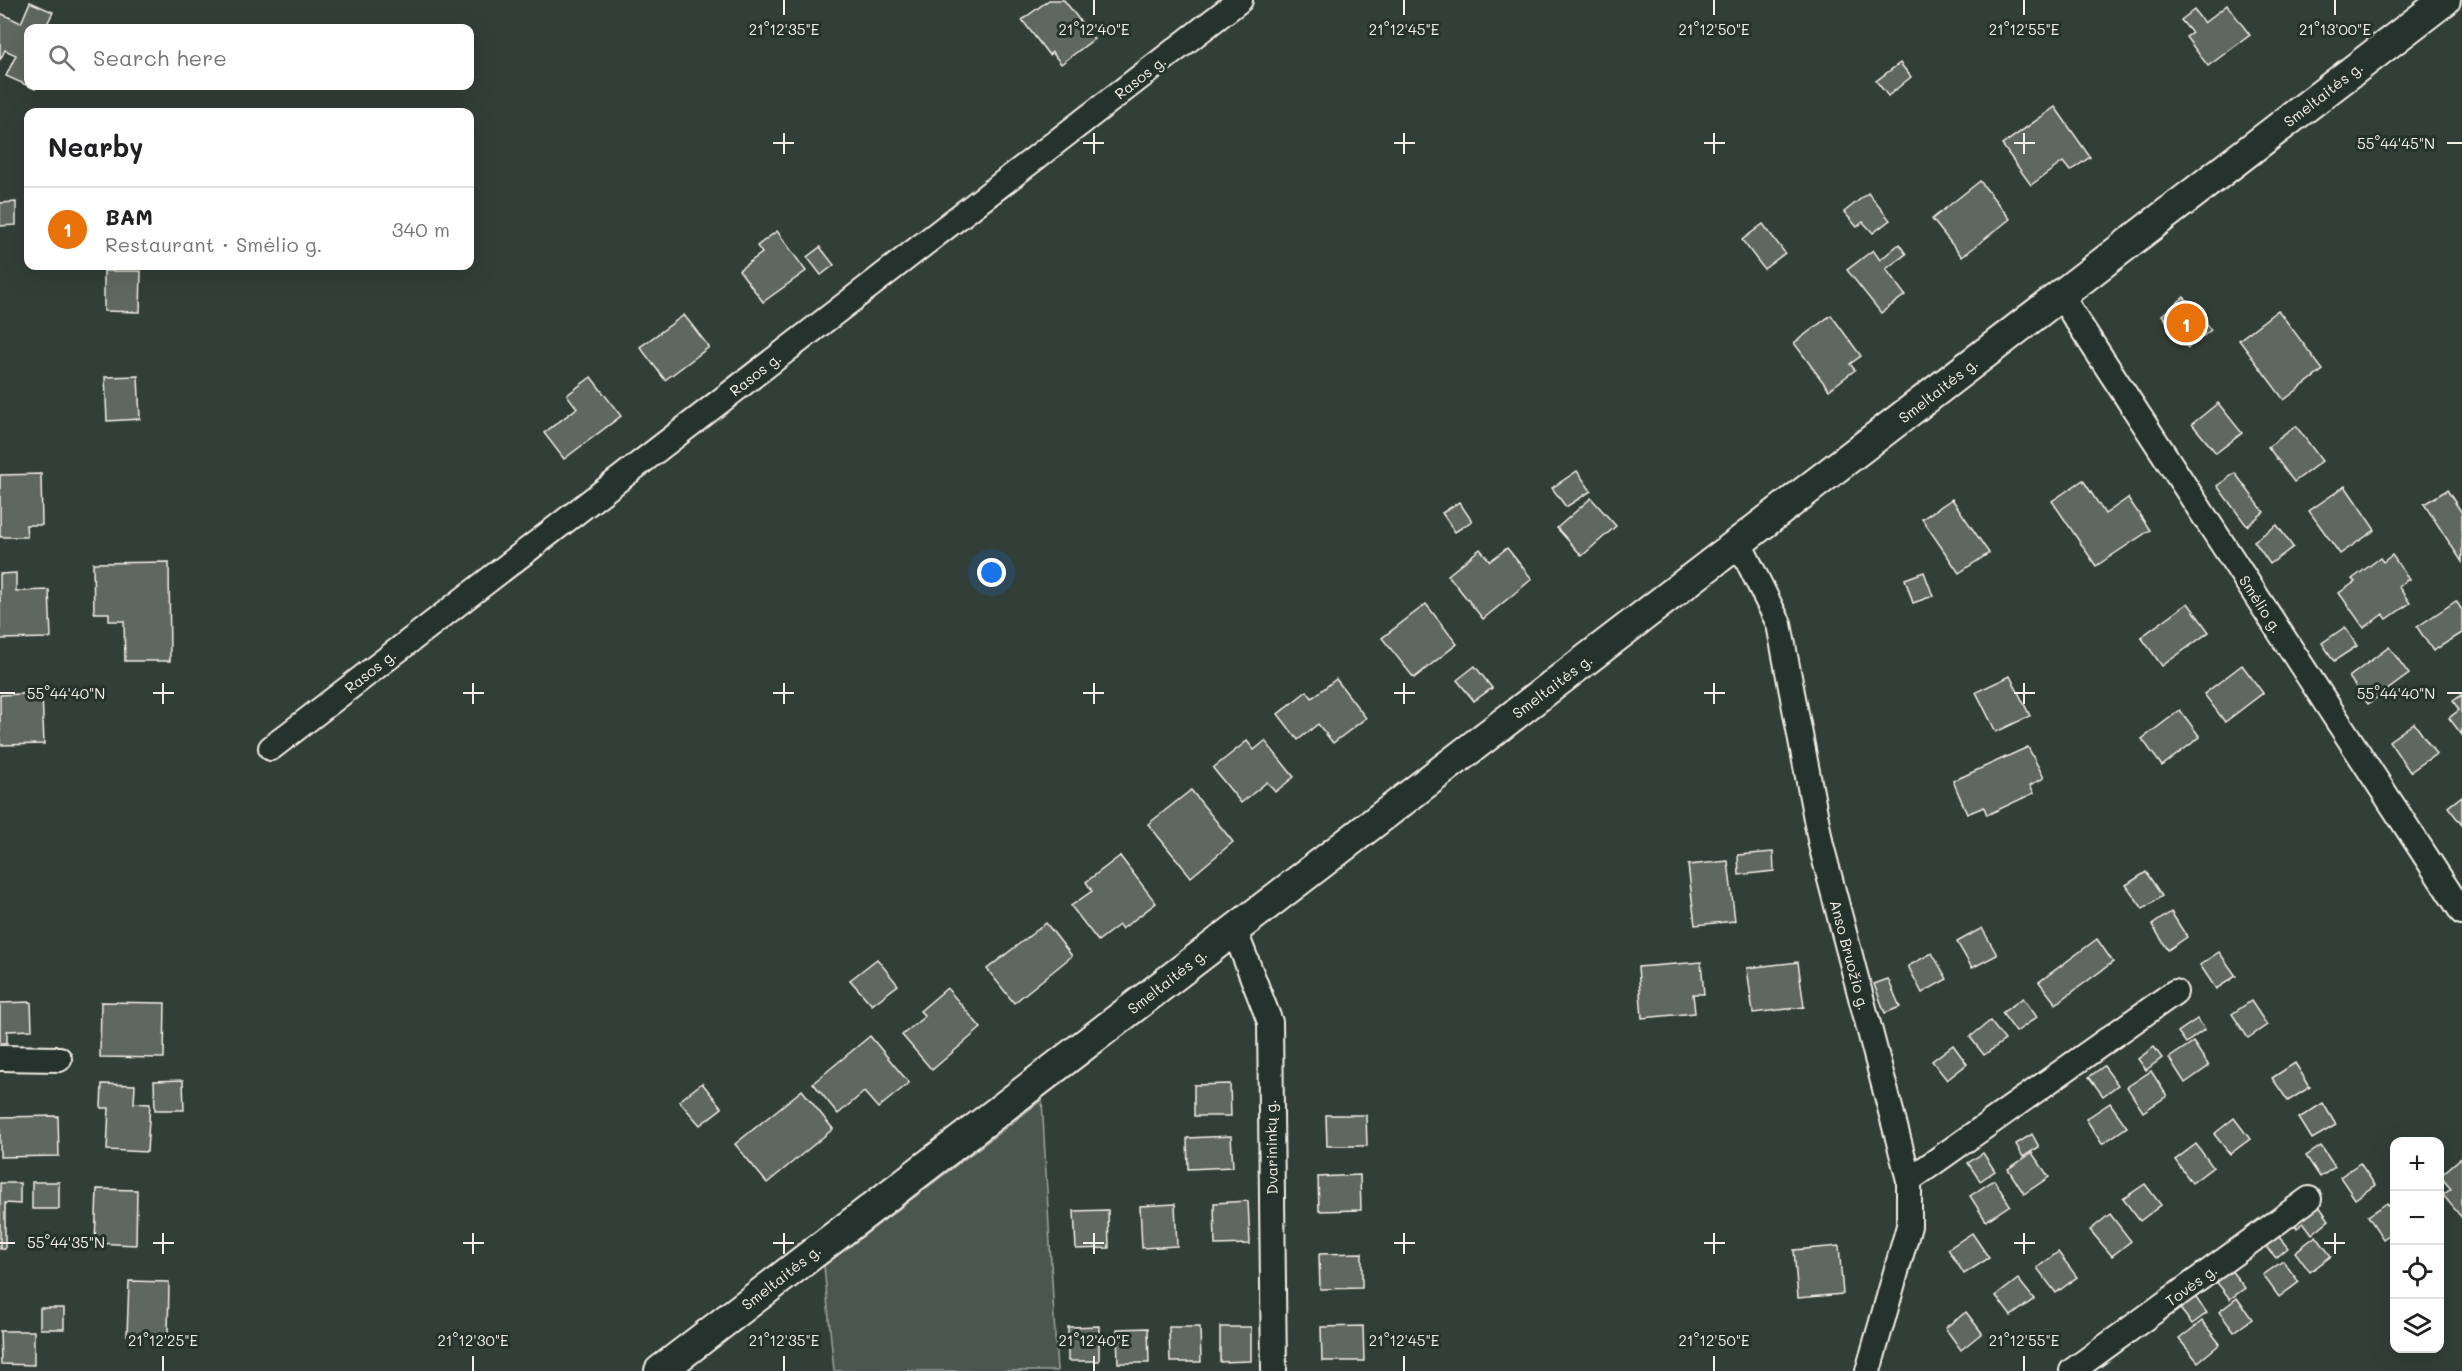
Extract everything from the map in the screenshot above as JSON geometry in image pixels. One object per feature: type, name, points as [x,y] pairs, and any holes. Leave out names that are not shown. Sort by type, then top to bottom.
[{"type":"main road","name":"Smeltaitės g.","points":[[660,1371],[2445,0]]},
{"type":"street","name":"Rasos g.","points":[[271,748],[1240,0]]},
{"type":"street","name":"Smėlio g.","points":[[2061,296],[2462,912]]},
{"type":"street","name":"Anso Bruožio g.","points":[[1740,543],[1779,624],[1821,845],[1909,1180],[1909,1226],[1868,1371]]},
{"type":"street","name":"Dvarininkų g.","points":[[1234,929],[1270,1022],[1274,1371]]},
{"type":"street","points":[[1909,1180],[2175,992]]},
{"type":"street","points":[[0,1058],[59,1059]]},
{"type":"street","name":"Tovės g.","points":[[2072,1371],[2309,1199]]},
{"type":"shaded area","points":[[1042,1100],[1057,1371],[834,1371],[824,1266]]},
{"type":"building","points":[[1049,0],[1064,0],[1094,39],[1061,64],[1052,52],[1049,55],[1022,20]]},
{"type":"building","points":[[30,2],[53,12],[47,24],[24,24],[24,84],[6,76],[16,55],[5,50],[0,60],[0,13],[21,23]]},
{"type":"building","points":[[2227,5],[2250,35],[2208,66],[2186,37],[2192,33],[2181,20],[2194,10],[2204,23]]},
{"type":"building","points":[[1900,63],[1911,77],[1888,96],[1876,81]]},
{"type":"building","points":[[2055,107],[2090,157],[2070,171],[2063,162],[2031,185],[2002,145]]},
{"type":"building","points":[[1980,181],[2010,219],[1962,257],[1932,219]]},
{"type":"building","points":[[1868,193],[1890,220],[1873,233],[1863,222],[1857,227],[1844,212]]},
{"type":"building","points":[[16,202],[16,225],[0,226],[0,203]]},
{"type":"building","points":[[1763,224],[1785,253],[1764,269],[1742,240]]},
{"type":"building","points":[[777,231],[806,271],[763,302],[739,270],[762,253],[757,246]]},
{"type":"building","points":[[1899,244],[1906,254],[1886,269],[1905,295],[1881,313],[1847,270],[1873,250],[1880,260]]},
{"type":"building","points":[[820,247],[834,265],[821,275],[807,257]]},
{"type":"building","points":[[104,271],[141,271],[140,312],[104,311]]},
{"type":"building","points":[[2184,297],[2211,330],[2188,348],[2162,315]]},
{"type":"building","points":[[2278,310],[2323,370],[2284,400],[2239,340]]},
{"type":"building","points":[[684,315],[709,347],[665,380],[640,347]]},
{"type":"building","points":[[1831,315],[1861,356],[1850,364],[1855,370],[1829,390],[1794,343]]},
{"type":"building","points":[[138,376],[140,419],[107,421],[105,377]]},
{"type":"building","points":[[591,377],[621,416],[564,459],[544,433],[577,408],[567,395]]},
{"type":"building","points":[[2218,403],[2242,433],[2216,453],[2192,424]]},
{"type":"building","points":[[2296,426],[2322,461],[2294,482],[2268,447]]},
{"type":"building","points":[[1577,471],[1591,491],[1566,507],[1552,488]]},
{"type":"building","points":[[2235,473],[2264,512],[2247,526],[2217,486]]},
{"type":"building","points":[[41,474],[42,525],[26,525],[27,537],[0,537],[0,475]]},
{"type":"building","points":[[2083,480],[2105,514],[2128,498],[2150,530],[2096,566],[2052,501]]},
{"type":"building","points":[[2345,486],[2375,530],[2340,554],[2309,511]]},
{"type":"building","points":[[2447,490],[2462,513],[2462,562],[2424,504]]},
{"type":"building","points":[[1591,498],[1616,526],[1582,556],[1557,528]]},
{"type":"building","points":[[1952,499],[1989,553],[1959,573],[1922,519]]},
{"type":"building","points":[[1459,502],[1472,521],[1455,532],[1442,513]]},
{"type":"building","points":[[2277,525],[2293,547],[2270,564],[2254,541]]},
{"type":"building","points":[[1507,548],[1532,579],[1483,619],[1448,575],[1480,549],[1490,561]]},
{"type":"building","points":[[2392,555],[2409,579],[2398,586],[2410,603],[2387,619],[2383,614],[2364,628],[2339,593],[2355,582],[2352,579],[2380,558],[2383,562]]},
{"type":"building","points":[[169,562],[170,661],[125,661],[124,621],[109,621],[109,613],[94,613],[93,563]]},
{"type":"building","points":[[1924,572],[1933,596],[1913,603],[1905,579]]},
{"type":"building","points":[[16,573],[16,591],[49,590],[51,638],[0,639],[0,574]]},
{"type":"building","points":[[2456,601],[2462,610],[2462,633],[2433,651],[2417,627]]},
{"type":"building","points":[[2188,603],[2209,632],[2162,666],[2141,637]]},
{"type":"building","points":[[1426,604],[1457,644],[1414,678],[1382,638]]},
{"type":"building","points":[[2345,627],[2357,646],[2334,661],[2322,643]]},
{"type":"building","points":[[2389,647],[2409,674],[2368,704],[2349,677]]},
{"type":"building","points":[[2242,665],[2263,693],[2225,722],[2204,694]]},
{"type":"building","points":[[1475,666],[1492,688],[1474,701],[1457,680]]},
{"type":"building","points":[[2010,676],[2030,716],[1996,732],[1976,692]]},
{"type":"building","points":[[1336,679],[1366,718],[1333,743],[1318,724],[1298,740],[1278,714],[1307,691],[1312,698]]},
{"type":"building","points":[[42,693],[44,744],[0,745],[0,695]]},
{"type":"building","points":[[2462,695],[2462,735],[2449,718],[2459,710],[2453,701]]},
{"type":"building","points":[[2180,710],[2200,737],[2162,766],[2142,739]]},
{"type":"building","points":[[2414,723],[2436,754],[2410,772],[2389,741]]},
{"type":"building","points":[[1247,741],[1254,750],[1265,741],[1294,777],[1275,792],[1267,782],[1241,803],[1213,768]]},
{"type":"building","points":[[2028,747],[2044,778],[2030,785],[2034,793],[1987,815],[1984,807],[1967,814],[1953,781]]},
{"type":"building","points":[[1191,790],[1233,842],[1191,877],[1148,824]]},
{"type":"building","points":[[2462,796],[2462,825],[2448,807]]},
{"type":"building","points":[[1773,852],[1774,871],[1739,875],[1738,855]]},
{"type":"building","points":[[1120,856],[1156,903],[1122,929],[1119,925],[1098,941],[1071,906],[1092,891],[1086,882]]},
{"type":"building","points":[[1728,861],[1735,921],[1695,925],[1688,865]]},
{"type":"building","points":[[2146,872],[2162,896],[2143,909],[2126,885]]},
{"type":"building","points":[[2171,912],[2187,937],[2168,950],[2152,925]]},
{"type":"building","points":[[1046,923],[1072,956],[1014,1003],[987,969]]},
{"type":"building","points":[[1982,928],[1997,955],[1972,968],[1957,942]]},
{"type":"building","points":[[2097,939],[2113,962],[2056,1004],[2039,982]]},
{"type":"building","points":[[2219,952],[2236,976],[2216,989],[2200,965]]},
{"type":"building","points":[[1932,953],[1947,979],[1922,993],[1908,966]]},
{"type":"building","points":[[877,959],[898,985],[872,1005],[850,980]]},
{"type":"building","points":[[1701,962],[1704,994],[1693,994],[1695,1013],[1642,1018],[1638,967]]},
{"type":"building","points":[[1798,962],[1804,1007],[1753,1013],[1747,968]]},
{"type":"building","points":[[1888,979],[1900,1007],[1885,1013],[1874,984]]},
{"type":"building","points":[[947,988],[981,1028],[932,1070],[902,1035],[925,1016],[920,1011]]},
{"type":"building","points":[[2023,998],[2037,1017],[2016,1032],[2002,1013]]},
{"type":"building","points":[[2251,1001],[2267,1025],[2248,1038],[2232,1014]]},
{"type":"building","points":[[31,1002],[32,1030],[7,1031],[7,1043],[0,1043],[0,1003]]},
{"type":"building","points":[[101,1002],[165,1003],[164,1058],[100,1057]]},
{"type":"building","points":[[2197,1019],[2205,1029],[2186,1043],[2178,1032]]},
{"type":"building","points":[[1990,1021],[2005,1040],[1984,1055],[1970,1037]]},
{"type":"building","points":[[870,1036],[909,1083],[878,1108],[864,1092],[838,1114],[813,1083]]},
{"type":"building","points":[[2193,1042],[2209,1066],[2185,1083],[2169,1058]]},
{"type":"building","points":[[1953,1045],[1967,1064],[1947,1080],[1932,1061]]},
{"type":"building","points":[[2154,1047],[2162,1058],[2146,1070],[2138,1059]]},
{"type":"building","points":[[2295,1063],[2310,1087],[2288,1101],[2272,1078]]},
{"type":"building","points":[[2104,1066],[2118,1085],[2103,1096],[2089,1077]]},
{"type":"building","points":[[2151,1071],[2167,1096],[2143,1112],[2127,1087]]},
{"type":"building","points":[[183,1080],[184,1110],[155,1110],[154,1081]]},
{"type":"building","points":[[702,1083],[722,1108],[700,1125],[679,1101]]},
{"type":"building","points":[[102,1084],[135,1085],[134,1103],[150,1104],[147,1152],[107,1150],[109,1108],[101,1108]]},
{"type":"building","points":[[1230,1084],[1231,1116],[1194,1116],[1194,1085]]},
{"type":"building","points":[[802,1090],[833,1129],[767,1183],[735,1144]]},
{"type":"building","points":[[2110,1103],[2127,1127],[2102,1144],[2086,1119]]},
{"type":"building","points":[[2323,1103],[2336,1125],[2312,1139],[2299,1118]]},
{"type":"building","points":[[1326,1115],[1366,1115],[1367,1146],[1327,1146]]},
{"type":"building","points":[[58,1116],[59,1156],[0,1157],[0,1117]]},
{"type":"building","points":[[2234,1118],[2250,1139],[2230,1154],[2214,1134]]},
{"type":"building","points":[[2032,1134],[2039,1147],[2023,1157],[2016,1144]]},
{"type":"building","points":[[1231,1136],[1233,1167],[1188,1169],[1187,1138]]},
{"type":"building","points":[[2196,1144],[2213,1167],[2192,1183],[2175,1160]]},
{"type":"building","points":[[2321,1146],[2335,1167],[2320,1177],[2306,1156]]},
{"type":"building","points":[[1983,1153],[1995,1171],[1980,1181],[1968,1163]]},
{"type":"building","points":[[2032,1153],[2049,1177],[2024,1194],[2008,1169]]},
{"type":"building","points":[[2462,1157],[2462,1218],[2444,1196],[2451,1189],[2444,1181],[2444,1173]]},
{"type":"building","points":[[2360,1163],[2375,1185],[2355,1199],[2340,1177]]},
{"type":"building","points":[[1360,1175],[1361,1210],[1319,1211],[1318,1177]]},
{"type":"building","points":[[1994,1180],[2010,1205],[1986,1221],[1970,1196]]},
{"type":"building","points":[[32,1182],[59,1182],[59,1209],[32,1209]]},
{"type":"building","points":[[0,1183],[20,1183],[20,1204],[5,1203],[5,1249],[0,1249]]},
{"type":"building","points":[[2145,1184],[2161,1205],[2140,1221],[2123,1199]]},
{"type":"building","points":[[97,1189],[137,1190],[136,1245],[95,1243]]},
{"type":"building","points":[[1248,1201],[1250,1244],[1215,1245],[1214,1203]]},
{"type":"building","points":[[2316,1202],[2329,1220],[2312,1234],[2304,1223],[2297,1228],[2292,1220]]},
{"type":"building","points":[[2387,1203],[2390,1208],[2390,1234],[2383,1239],[2368,1216]]},
{"type":"building","points":[[1175,1204],[1177,1246],[1142,1248],[1140,1206]]},
{"type":"building","points":[[1108,1210],[1109,1248],[1076,1249],[1074,1211]]},
{"type":"building","points":[[2110,1214],[2131,1241],[2112,1256],[2090,1230]]},
{"type":"building","points":[[2275,1232],[2288,1248],[2276,1258],[2263,1242]]},
{"type":"building","points":[[1972,1233],[1989,1258],[1964,1274],[1948,1249]]},
{"type":"building","points":[[2316,1236],[2331,1256],[2310,1272],[2295,1252]]},
{"type":"building","points":[[1839,1246],[1843,1294],[1798,1298],[1794,1250]]},
{"type":"building","points":[[2058,1252],[2077,1277],[2056,1293],[2037,1268]]},
{"type":"building","points":[[1362,1253],[1362,1288],[1320,1289],[1319,1254]]},
{"type":"building","points":[[2283,1261],[2299,1282],[2279,1297],[2263,1275]]},
{"type":"building","points":[[2230,1269],[2245,1288],[2230,1299],[2215,1280]]},
{"type":"building","points":[[2018,1279],[2034,1299],[2011,1316],[1996,1296]]},
{"type":"building","points":[[129,1281],[169,1282],[168,1336],[127,1335]]},
{"type":"building","points":[[2193,1294],[2207,1313],[2192,1324],[2178,1306]]},
{"type":"building","points":[[2237,1298],[2252,1319],[2234,1332],[2219,1312]]},
{"type":"building","points":[[40,1308],[64,1308],[64,1329],[40,1329]]},
{"type":"building","points":[[1966,1312],[1982,1333],[1961,1350],[1945,1328]]},
{"type":"building","points":[[2202,1321],[2220,1344],[2198,1362],[2179,1339]]},
{"type":"building","points":[[1099,1326],[1099,1361],[1068,1361],[1068,1327]]},
{"type":"building","points":[[1363,1326],[1364,1361],[1322,1361],[1321,1327]]},
{"type":"building","points":[[1169,1327],[1200,1327],[1201,1362],[1170,1362]]},
{"type":"building","points":[[1220,1327],[1251,1327],[1251,1361],[1220,1362]]},
{"type":"building","points":[[1148,1328],[1149,1363],[1118,1363],[1117,1329]]},
{"type":"building","points":[[0,1331],[34,1331],[34,1365],[1,1364]]},
{"type":"place","name":"BAM","points":[[2186,323]]}]
